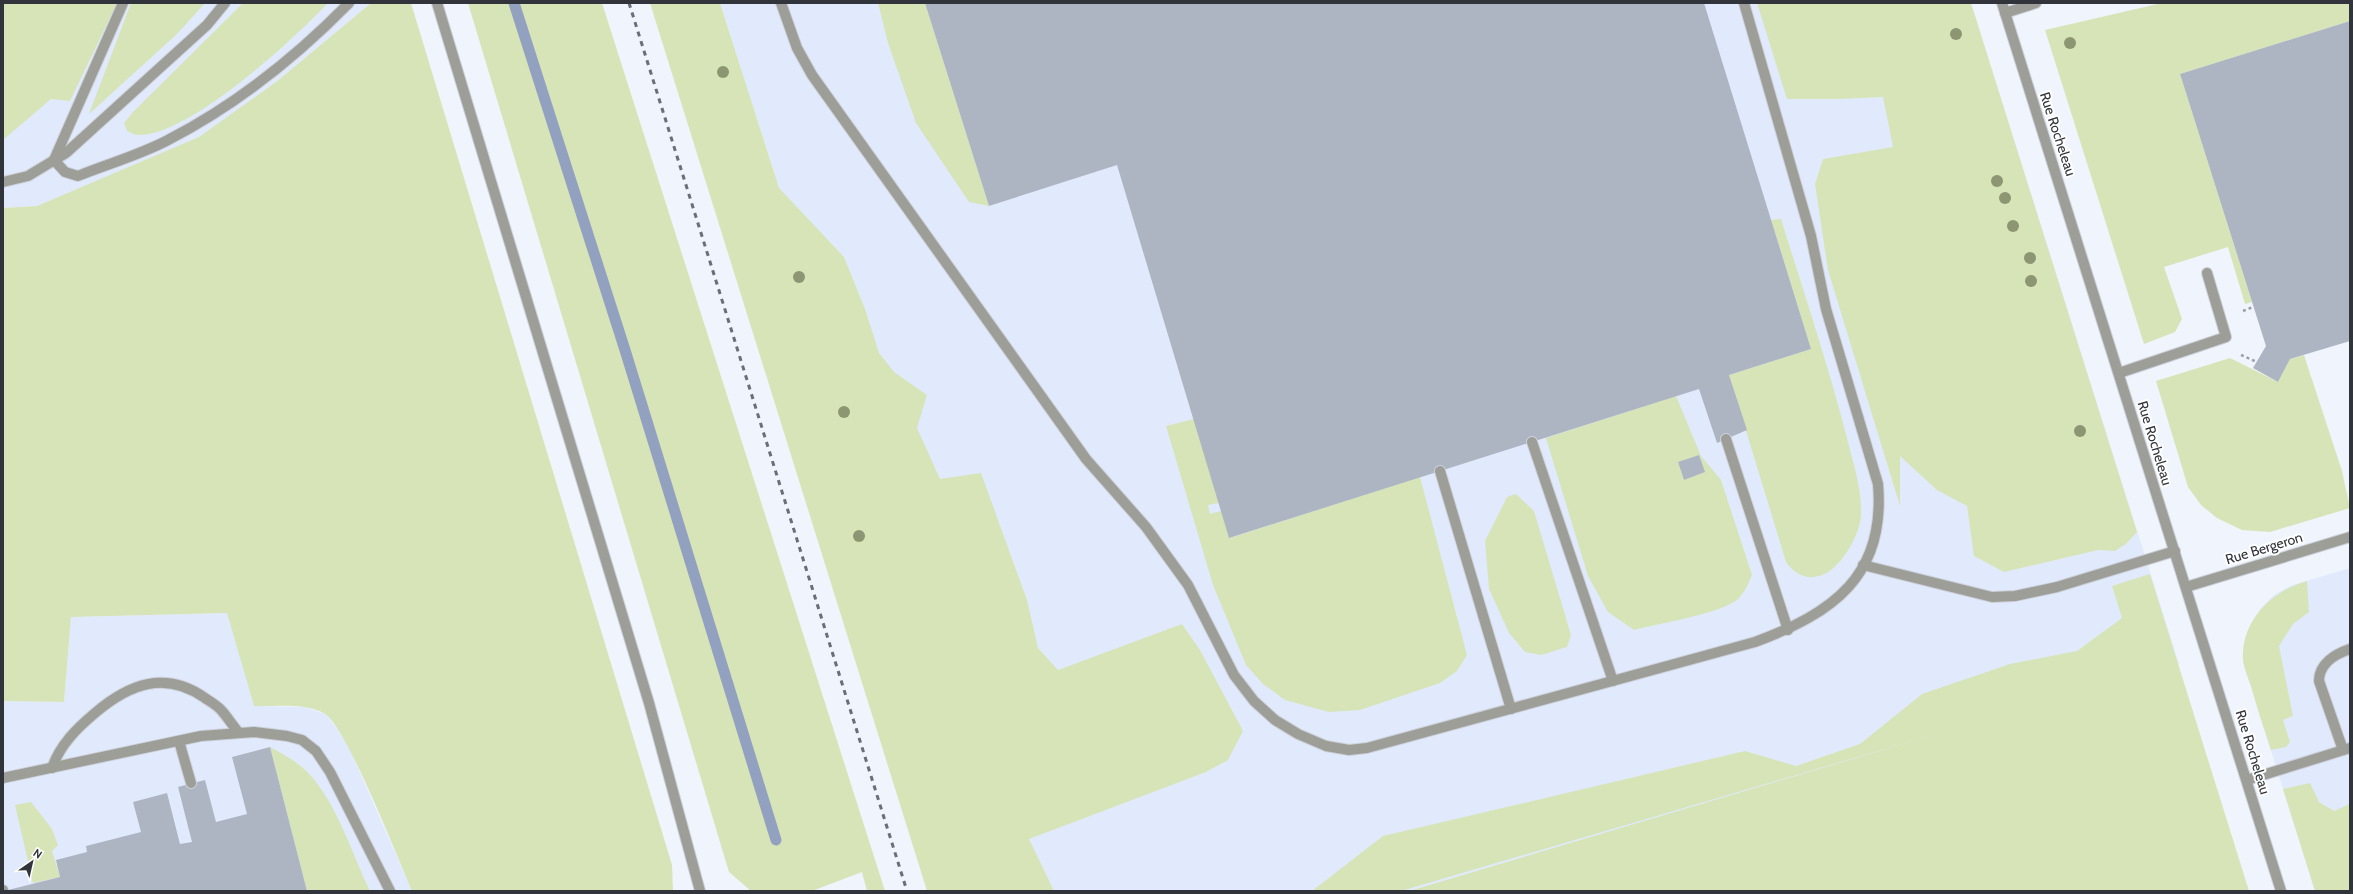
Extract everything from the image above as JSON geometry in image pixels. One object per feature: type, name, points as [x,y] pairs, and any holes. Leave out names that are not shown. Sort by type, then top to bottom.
[{"type":"street","points":[[54,160],[123,3]]},
{"type":"street","points":[[3,182],[28,176],[66,153],[207,25],[225,3]]},
{"type":"street","points":[[54,160],[65,172],[78,176],[167,141],[218,112],[286,62],[349,3]]},
{"type":"street","points":[[437,3],[649,703],[700,891]]},
{"type":"street","points":[[781,3],[797,48],[812,75],[1086,459],[1146,526],[1188,585],[1234,675],[1254,701],[1276,720],[1298,734],[1326,746],[1350,750],[1367,748],[1755,642],[1788,630],[1842,595],[1857,577],[1876,539],[1880,506],[1878,484],[1826,309],[1811,236],[1744,3]]},
{"type":"street","points":[[2003,8],[2036,3]]},
{"type":"street","name":"Rue Rocheleau","points":[[2003,8],[2175,550],[2281,891]]},
{"type":"street","points":[[2119,373],[2226,337],[2207,273]]},
{"type":"street","points":[[1726,439],[1788,630]]},
{"type":"street","points":[[1532,442],[1613,681]]},
{"type":"street","points":[[1440,471],[1511,709]]},
{"type":"street","name":"Rue Bergeron","points":[[2186,586],[2350,537]]},
{"type":"street","points":[[1863,565],[1992,597],[2015,596],[2057,587],[2175,550]]},
{"type":"street","points":[[2247,780],[2346,749],[2319,681],[2319,675],[2330,659],[2350,649]]},
{"type":"street","points":[[52,768],[57,754],[75,730],[106,703],[131,688],[152,682],[174,684],[197,692],[222,710],[239,733]]},
{"type":"street","points":[[3,778],[201,736],[254,732],[287,736],[302,740],[316,751],[330,772],[390,891]]},
{"type":"street","points":[[179,741],[191,783]]},
{"type":"path","points":[[2246,310],[2253,307]]},
{"type":"path","points":[[2241,354],[2257,362]]},
{"type":"shaded area","points":[[3,3],[371,3],[276,82],[199,138],[37,206],[3,208]]},
{"type":"shaded area","points":[[720,3],[1971,3],[2179,664],[1409,891],[1001,891]]},
{"type":"shaded area","points":[[2350,568],[2350,891],[2315,891],[2243,661],[2244,644],[2250,628],[2261,608],[2274,595],[2290,586]]},
{"type":"shaded area","points":[[228,613],[254,706],[306,707],[327,715],[347,743],[412,891],[3,891],[3,701],[64,702],[71,617]]},
{"type":"green space","points":[[3,3],[117,3],[70,101],[51,99],[3,140]]},
{"type":"green space","points":[[131,3],[205,3],[177,34],[89,114]]},
{"type":"green space","points":[[243,3],[328,3],[266,61],[211,103],[184,120],[159,131],[138,135],[127,131],[124,123],[134,111]]},
{"type":"green space","points":[[371,3],[411,3],[672,865],[673,891],[412,891],[372,796],[346,742],[334,724],[325,714],[309,708],[300,706],[254,706],[227,613],[71,617],[64,702],[3,701],[3,208],[37,206],[199,137],[276,82]]},
{"type":"green space","points":[[468,3],[602,3],[885,891],[867,891],[862,872],[812,891],[751,891],[729,872]]},
{"type":"green space","points":[[650,3],[720,3],[779,188],[844,257],[865,309],[879,353],[894,372],[927,395],[917,428],[940,479],[981,473],[1027,600],[1038,648],[1058,670],[1182,624],[1200,650],[1243,731],[1228,760],[1206,772],[1029,839],[1054,891],[927,891]]},
{"type":"green space","points":[[878,3],[925,3],[989,206],[969,202],[916,123],[888,43]]},
{"type":"green space","points":[[1757,3],[1971,3],[2137,532],[2126,544],[2115,551],[2098,550],[2004,572],[1974,556],[1967,506],[1937,490],[1900,456],[1900,506],[1828,270],[1815,184],[1823,159],[1893,147],[1883,97],[1787,99]]},
{"type":"green space","points":[[2162,3],[2350,3],[2350,21],[2180,74],[2252,302],[2245,304],[2228,247],[2164,267],[2182,319],[2175,332],[2144,344],[2045,30]]},
{"type":"green space","points":[[1781,219],[1839,407],[1856,474],[1861,504],[1860,522],[1848,551],[1827,573],[1814,577],[1800,575],[1786,562],[1729,375],[1811,349],[1771,220]]},
{"type":"green space","points":[[2304,355],[2342,471],[2350,508],[2270,532],[2242,530],[2217,518],[2201,505],[2188,487],[2156,381],[2230,358],[2278,382],[2290,359]]},
{"type":"green space","points":[[1676,396],[1701,456],[1721,480],[1752,575],[1746,588],[1738,599],[1719,609],[1689,618],[1634,630],[1608,612],[1588,576],[1546,438]],"holes":[[[1699,455],[1704,472],[1684,480],[1678,462]]]},
{"type":"green space","points":[[1194,419],[1219,503],[1208,505],[1210,514],[1221,511],[1230,538],[1420,477],[1467,655],[1457,671],[1440,683],[1360,710],[1329,712],[1285,700],[1263,684],[1246,665],[1213,585],[1166,426]]},
{"type":"green space","points":[[1516,494],[1534,511],[1571,635],[1567,647],[1541,655],[1525,652],[1509,633],[1489,589],[1485,541],[1507,497]]},
{"type":"green space","points":[[2150,574],[2249,891],[1409,891],[1943,732],[1401,891],[1312,891],[1383,836],[1745,751],[1796,766],[1860,744],[1922,694],[2010,664],[2077,651],[2122,618],[2112,586]]},
{"type":"green space","points":[[2307,581],[2309,612],[2293,624],[2279,646],[2293,716],[2283,720],[2290,742],[2286,747],[2271,750],[2244,666],[2244,646],[2247,632],[2261,609],[2282,592]]},
{"type":"green space","points":[[270,747],[303,768],[322,790],[337,817],[370,891],[307,891]]},
{"type":"green space","points":[[2310,783],[2319,802],[2334,811],[2350,804],[2350,891],[2315,891],[2283,789]]},
{"type":"green space","points":[[31,802],[52,829],[58,845],[52,851],[60,877],[33,883],[15,805]]},
{"type":"building","points":[[925,3],[1704,3],[1811,349],[1729,375],[1747,430],[1717,443],[1699,389],[1229,538],[1117,165],[989,206]]},
{"type":"building","points":[[2350,21],[2350,341],[2290,359],[2278,382],[2253,368],[2266,346],[2180,74]]},
{"type":"building","points":[[1699,455],[1705,472],[1684,480],[1678,462]]},
{"type":"building","points":[[270,747],[307,891],[4,891],[60,877],[56,860],[87,852],[86,846],[141,832],[133,802],[167,793],[180,844],[192,842],[178,787],[205,780],[216,822],[247,814],[232,757]]},
{"type":"waterway","points":[[514,3],[625,350],[776,840]]},
{"type":"railway","points":[[629,3],[907,891]]}]
